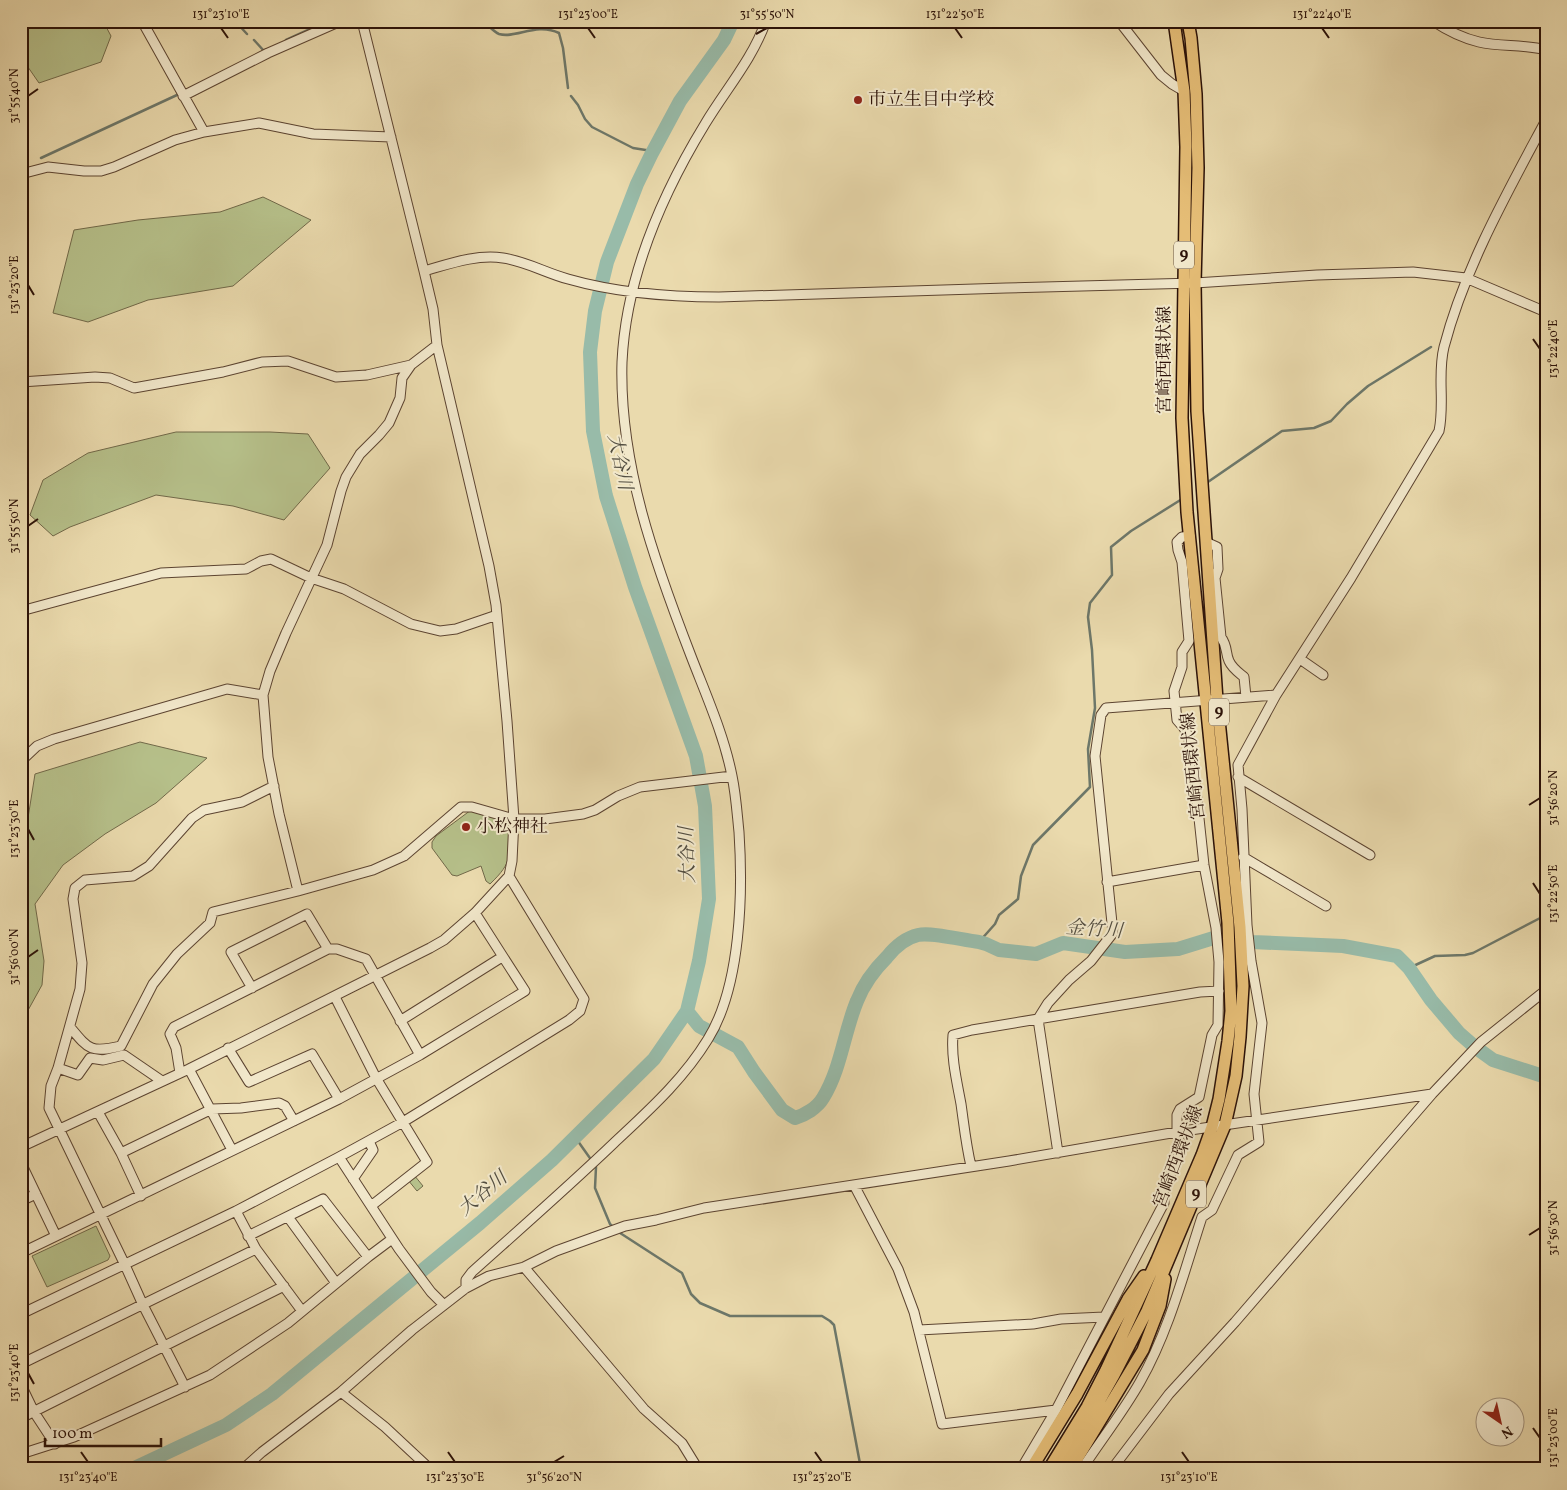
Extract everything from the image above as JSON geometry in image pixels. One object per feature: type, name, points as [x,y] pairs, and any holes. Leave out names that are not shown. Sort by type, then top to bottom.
[{"type":"main road","name":"宮崎西環状線","points":[[1165,1254],[1212,1127],[1220,1099],[1228,1041],[1238,925],[1217,700],[1201,477],[1189,283],[1184,91],[1174,21]]},
{"type":"main road","name":"宮崎西環状線","points":[[1188,21],[1196,94],[1198,168],[1189,283],[1182,418],[1187,512],[1201,701],[1238,925]]},
{"type":"main road","name":"宮崎西環状線","points":[[1061,1469],[1090,1409],[1106,1370],[1165,1254],[1225,1125],[1236,1076],[1240,1037],[1243,986],[1236,962]]},
{"type":"main road","points":[[1031,1469],[1077,1394],[1128,1299],[1165,1254]]},
{"type":"main road","points":[[1071,1469],[1143,1350],[1160,1306],[1165,1254]]},
{"type":"main road","name":"宮崎西環状線","points":[[1049,1469],[1090,1409]]},
{"type":"street","points":[[142,21],[204,132]]},
{"type":"street","points":[[183,96],[268,53],[341,21]]},
{"type":"street","points":[[21,1147],[189,1069],[228,1048],[335,997],[444,940],[475,913],[509,876],[512,861],[514,819],[508,721],[497,615],[488,566],[437,345],[424,271],[362,21]]},
{"type":"street","points":[[466,1288],[466,1280],[472,1272],[668,1092],[690,1066],[718,1021],[734,966],[742,873],[736,797],[715,718],[676,618],[649,539],[638,496],[624,413],[622,362],[628,292],[654,224],[676,176],[705,124],[746,64],[759,41],[766,21]]},
{"type":"street","points":[[1119,21],[1161,75],[1184,91]]},
{"type":"street","points":[[1433,21],[1451,33],[1481,43],[1531,46],[1546,50]]},
{"type":"street","points":[[1238,925],[1243,857],[1242,809],[1238,765],[1276,695],[1300,659],[1439,431],[1442,410],[1440,367],[1444,346],[1466,278],[1546,120]]},
{"type":"street","points":[[21,174],[48,167],[100,171],[114,167],[175,140],[204,132],[259,123],[313,134],[391,137]]},
{"type":"street","points":[[424,271],[459,262],[503,258],[567,279],[628,292],[674,297],[1189,283],[1317,275],[1413,272],[1466,278],[1546,312]]},
{"type":"street","points":[[298,891],[268,757],[263,695],[270,671],[286,633],[327,545],[346,477],[360,454],[389,424],[400,398],[402,378],[411,365],[437,345]]},
{"type":"street","points":[[21,382],[94,377],[110,378],[134,388],[223,372],[262,362],[288,361],[336,377],[367,375],[411,365]]},
{"type":"street","points":[[1082,1469],[1144,1374],[1166,1326],[1202,1217],[1212,1210],[1238,1155],[1258,1142],[1254,1094],[1262,1023],[1236,962],[1216,928],[1204,865],[1196,781],[1190,770],[1189,738],[1177,720],[1174,691],[1182,667],[1182,652],[1189,641],[1182,562],[1177,542],[1182,537],[1190,536]]},
{"type":"street","points":[[1206,542],[1217,547],[1218,569],[1215,578],[1221,637],[1226,644],[1229,661],[1234,670],[1244,677],[1246,698]]},
{"type":"street","points":[[21,611],[161,573],[246,569],[261,561],[271,559],[312,578],[344,589],[411,624],[440,631],[456,629],[497,615]]},
{"type":"street","points":[[1300,659],[1323,675]]},
{"type":"street","points":[[21,761],[37,746],[54,739],[226,689],[263,695]]},
{"type":"street","points":[[1058,1153],[1038,1019],[1048,1003],[1091,961],[1113,933],[1095,756],[1101,716],[1106,708],[1276,695]]},
{"type":"street","points":[[70,1027],[84,1045],[101,1050],[121,1046],[153,984],[177,954],[210,923],[214,912],[373,870],[404,856],[461,807],[472,807],[514,819],[545,819],[583,814],[596,810],[618,796],[640,787],[730,776]]},
{"type":"street","points":[[1238,777],[1370,855]]},
{"type":"street","points":[[186,1387],[143,1305],[49,1108],[51,1086],[58,1068],[80,989],[82,964],[73,899],[75,888],[85,880],[133,876],[149,866],[192,818],[204,810],[242,802],[274,786]]},
{"type":"street","points":[[1243,857],[1326,906]]},
{"type":"street","points":[[1107,882],[1204,865]]},
{"type":"street","points":[[21,1314],[236,1211],[369,1141],[561,1025],[580,1011],[584,999],[509,876]]},
{"type":"street","points":[[21,1253],[338,1099],[420,1055],[525,991],[475,913]]},
{"type":"street","points":[[252,988],[231,952],[307,914],[328,949]]},
{"type":"street","points":[[180,1073],[176,1048],[170,1034],[174,1027],[328,949],[337,949],[366,959],[420,1055]]},
{"type":"street","points":[[400,1021],[502,957]]},
{"type":"street","points":[[1021,1469],[1056,1410],[1164,1203],[1163,1190],[1181,1146],[1176,1132],[1177,1115],[1180,1108],[1199,1097],[1212,1035],[1218,1024],[1219,991],[1236,962]]},
{"type":"street","points":[[1112,1469],[1170,1394],[1236,1322],[1432,1094],[1481,1042],[1546,990]]},
{"type":"street","points":[[971,1166],[966,1147],[957,1087],[952,1044],[953,1035],[972,1030],[1200,992],[1219,991]]},
{"type":"street","points":[[335,997],[376,1078],[427,1162],[371,1206]]},
{"type":"street","points":[[228,1048],[249,1082],[312,1054],[338,1099]]},
{"type":"street","points":[[58,1068],[78,1075],[90,1058],[102,1060],[124,1055],[162,1081]]},
{"type":"street","points":[[189,1069],[212,1109],[232,1150]]},
{"type":"street","points":[[243,1469],[276,1441],[341,1392],[378,1358],[466,1288],[488,1276],[524,1266],[556,1251],[625,1226],[704,1208],[1058,1153],[1176,1132],[1432,1094]]},
{"type":"street","points":[[121,1153],[212,1109],[241,1108],[279,1103],[285,1106],[294,1121]]},
{"type":"street","points":[[98,1112],[121,1153],[141,1196]]},
{"type":"street","points":[[353,1179],[373,1150],[369,1141]]},
{"type":"street","points":[[339,1157],[399,1249],[431,1292],[444,1305]]},
{"type":"street","points":[[21,1163],[56,1236]]},
{"type":"street","points":[[854,1185],[898,1269],[919,1330],[942,1424],[1056,1410]]},
{"type":"street","points":[[21,1201],[36,1194]]},
{"type":"street","points":[[248,1236],[323,1199],[368,1257]]},
{"type":"street","points":[[236,1211],[256,1249],[302,1311]]},
{"type":"street","points":[[288,1217],[336,1283]]},
{"type":"street","points":[[21,1454],[82,1434],[186,1387],[231,1362],[270,1336],[392,1239]]},
{"type":"street","points":[[21,1364],[256,1249]]},
{"type":"street","points":[[524,1266],[644,1409],[682,1443],[698,1469]]},
{"type":"street","points":[[21,1418],[284,1286]]},
{"type":"street","points":[[919,1330],[1033,1324],[1061,1319],[1104,1317]]},
{"type":"street","points":[[21,1385],[34,1412],[55,1444]]},
{"type":"street","points":[[341,1392],[385,1427],[430,1469]]},
{"type":"green space","points":[[21,21],[103,21],[111,36],[101,62],[39,83],[21,57]]},
{"type":"green space","points":[[263,197],[311,220],[233,286],[148,300],[88,322],[53,313],[74,230],[138,220],[220,212]]},
{"type":"green space","points":[[176,432],[308,434],[330,468],[284,520],[233,506],[156,495],[70,527],[53,536],[30,515],[43,480],[88,453]]},
{"type":"green space","points":[[140,742],[207,758],[156,803],[105,834],[63,865],[35,904],[44,961],[42,985],[21,1023],[21,851],[24,843],[35,774]]},
{"type":"green space","points":[[471,810],[477,810],[510,824],[510,851],[507,863],[490,884],[486,881],[481,866],[457,876],[452,875],[432,848],[432,842],[436,836]]},
{"type":"green space","points":[[414,1175],[423,1186],[417,1191],[408,1180]]},
{"type":"green space","points":[[96,1226],[110,1256],[108,1260],[47,1287],[32,1256]]},
{"type":"waterway","points":[[235,21],[247,34]]},
{"type":"waterway","points":[[286,40],[328,21]]},
{"type":"waterway","points":[[483,21],[499,34],[506,35],[542,29],[559,33],[563,48],[568,88]]},
{"type":"waterway","name":"大谷川","points":[[132,1469],[226,1425],[272,1394],[480,1223],[552,1160],[654,1059],[687,1011],[699,961],[709,899],[705,806],[696,756],[635,587],[606,496],[593,431],[590,352],[595,311],[607,262],[637,184],[680,101],[724,40],[733,21]]},
{"type":"waterway","points":[[254,40],[265,50]]},
{"type":"waterway","points":[[41,158],[177,95]]},
{"type":"waterway","points":[[571,96],[592,127],[633,148],[652,151]]},
{"type":"waterway","points":[[1205,484],[1282,431],[1314,428],[1331,421],[1368,386],[1431,347]]},
{"type":"waterway","points":[[979,942],[995,924],[999,915],[1018,899],[1021,876],[1033,845],[1090,787],[1088,749],[1095,708],[1088,617],[1090,603],[1112,575],[1111,547],[1131,531],[1182,499]]},
{"type":"waterway","points":[[1409,968],[1435,956],[1473,953],[1546,915]]},
{"type":"waterway","name":"金竹川","points":[[687,1011],[699,1026],[738,1047],[782,1110],[795,1118],[807,1113],[818,1105],[829,1087],[853,1013],[866,983],[893,950],[913,936],[924,934],[939,935],[979,942],[999,950],[1036,954],[1063,943],[1125,952],[1178,949],[1220,936],[1231,936],[1252,942],[1343,946],[1397,956],[1409,968],[1431,1000],[1459,1033],[1475,1047],[1493,1060],[1546,1077]]},
{"type":"waterway","points":[[575,1137],[592,1161]]},
{"type":"waterway","points":[[595,1165],[595,1188],[613,1227]]},
{"type":"waterway","points":[[617,1231],[682,1273],[691,1294],[700,1303],[730,1316],[822,1316],[830,1321],[834,1325],[861,1469]]},
{"type":"place","name":"市立生目中学校","points":[[858,100]]},
{"type":"place","name":"小松神社","points":[[466,827]]}]
